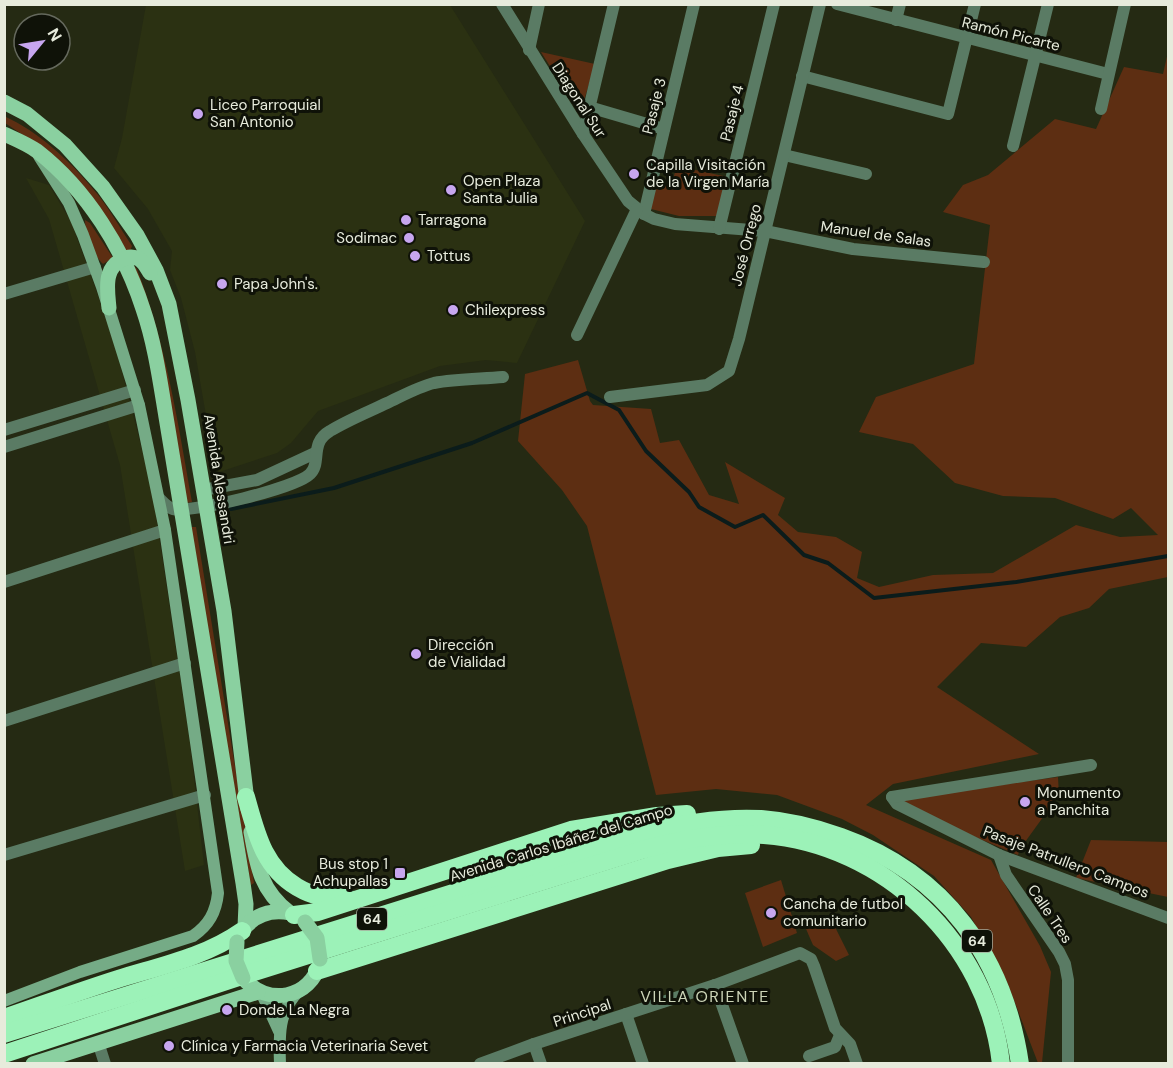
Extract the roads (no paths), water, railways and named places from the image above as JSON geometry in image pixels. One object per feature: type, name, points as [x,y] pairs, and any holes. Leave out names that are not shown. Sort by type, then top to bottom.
[{"type":"highway","points":[[246,797],[263,851],[273,868],[292,884],[307,893],[328,898],[383,890]]},
{"type":"highway","points":[[296,917],[318,912],[571,830],[674,814],[743,819]]},
{"type":"highway","name":"Avenida Carlos Ibáñez del Campo","points":[[4,1034],[644,833],[683,824],[763,819],[797,824],[855,842],[899,864],[933,890],[962,921],[987,958],[1005,999],[1017,1041],[1020,1064]]},
{"type":"highway","name":"Avenida Carlos Ibáñez del Campo","points":[[4,1054],[251,973],[642,850],[686,839],[717,835],[764,835],[807,842],[846,855],[875,870],[912,896],[934,917],[956,946],[978,986],[993,1024],[1000,1064]]},
{"type":"highway","points":[[318,965],[693,853],[744,845],[807,842]]},
{"type":"highway","points":[[4,1018],[200,953],[241,934]]},
{"type":"main road","name":"Avenida Alessandri","points":[[4,102],[27,114],[65,145],[103,187],[137,235],[156,270],[169,304],[224,610],[246,797],[255,853],[266,889],[274,900],[296,917]]},
{"type":"main road","points":[[4,134],[35,150],[63,175],[87,203],[122,260],[143,308],[154,349],[246,904],[236,961],[243,978],[260,993],[279,1032]]},
{"type":"main road","points":[[4,1001],[80,972],[180,941],[202,930],[213,916],[218,893],[165,530],[139,405],[95,267],[69,203],[35,150]]},
{"type":"main road","points":[[109,308],[108,277],[113,266],[133,257],[141,261],[169,304]]},
{"type":"main road","points":[[241,934],[254,919],[278,912],[296,917],[317,938],[318,965],[312,980],[293,997],[284,1012],[279,1032],[280,1064]]},
{"type":"main road","points":[[33,1064],[260,993],[278,997],[299,991]]},
{"type":"street","name":"Diagonal Sur","points":[[502,4],[583,134],[628,201],[640,211]]},
{"type":"street","points":[[529,50],[539,4]]},
{"type":"street","points":[[583,134],[614,4]]},
{"type":"street","name":"Pasaje 3","points":[[640,211],[664,129],[694,4]]},
{"type":"street","name":"Pasaje 4","points":[[719,229],[774,4]]},
{"type":"street","name":"José Orrego","points":[[610,397],[707,386],[729,371],[739,339],[820,4]]},
{"type":"street","name":"Ramón Picarte","points":[[837,4],[1108,74]]},
{"type":"street","points":[[896,20],[900,4]]},
{"type":"street","points":[[802,76],[948,114],[975,4]]},
{"type":"street","points":[[1013,146],[1048,4]]},
{"type":"street","points":[[1101,109],[1125,4]]},
{"type":"street","points":[[589,107],[664,129]]},
{"type":"street","points":[[784,155],[866,174]]},
{"type":"street","points":[[577,335],[640,211],[664,222],[719,229],[765,231]]},
{"type":"street","name":"Manuel de Salas","points":[[765,231],[853,249],[984,262]]},
{"type":"street","points":[[4,294],[95,267]]},
{"type":"street","points":[[159,498],[170,508],[180,509],[205,507],[260,495],[308,477],[314,470],[315,453],[319,441],[327,432],[434,383],[503,377]]},
{"type":"street","points":[[4,430],[135,390]]},
{"type":"street","points":[[4,447],[139,405]]},
{"type":"street","points":[[204,490],[257,480],[315,453]]},
{"type":"street","points":[[4,582],[165,530]]},
{"type":"street","points":[[4,721],[185,663]]},
{"type":"street","name":"Pasaje Patrullero Campos","points":[[1091,765],[892,797],[897,804],[999,855],[1168,918]]},
{"type":"street","points":[[4,855],[205,795]]},
{"type":"street","name":"Calle Tres","points":[[999,855],[1006,875],[1065,964],[1068,980],[1068,1064]]},
{"type":"street","name":"Principal","points":[[480,1064],[715,985],[800,953],[811,959],[831,1020],[840,1035]]},
{"type":"street","points":[[715,985],[743,1064]]},
{"type":"street","points":[[626,1014],[643,1064]]},
{"type":"street","points":[[809,1056],[835,1047],[840,1035],[850,1044],[857,1064]]},
{"type":"street","points":[[98,1042],[105,1064]]},
{"type":"street","points":[[534,1044],[541,1064]]},
{"type":"waterway","points":[[231,509],[334,488],[472,443],[587,393],[619,410],[646,451],[689,492],[699,507],[735,527],[763,515],[804,555],[828,563],[874,598],[1016,582],[1168,556]]},
{"type":"place","name":"Liceo Parroquial San Antonio","points":[[198,114]]},
{"type":"place","name":"Capilla Visitación de la Virgen María","points":[[634,174]]},
{"type":"place","name":"Open Plaza Santa Julia","points":[[451,190]]},
{"type":"place","name":"Tarragona","points":[[406,220]]},
{"type":"place","name":"Sodimac","points":[[409,238]]},
{"type":"place","name":"Tottus","points":[[415,256]]},
{"type":"place","name":"Papa John's.","points":[[222,284]]},
{"type":"place","name":"Chilexpress","points":[[453,310]]},
{"type":"place","name":"Dirección de Vialidad","points":[[416,654]]},
{"type":"place","name":"Monumento a Panchita","points":[[1025,802]]},
{"type":"place","name":"Bus stop 1 Achupallas","points":[[400,873]]},
{"type":"place","name":"Cancha de futbol comunitario","points":[[771,913]]},
{"type":"place","name":"Donde La Negra","points":[[227,1010]]},
{"type":"place","name":"Clínica y Farmacia Veterinaria Sevet","points":[[169,1046]]},
{"type":"district","name":"VILLA ORIENTE","points":[[705,996]]}]
